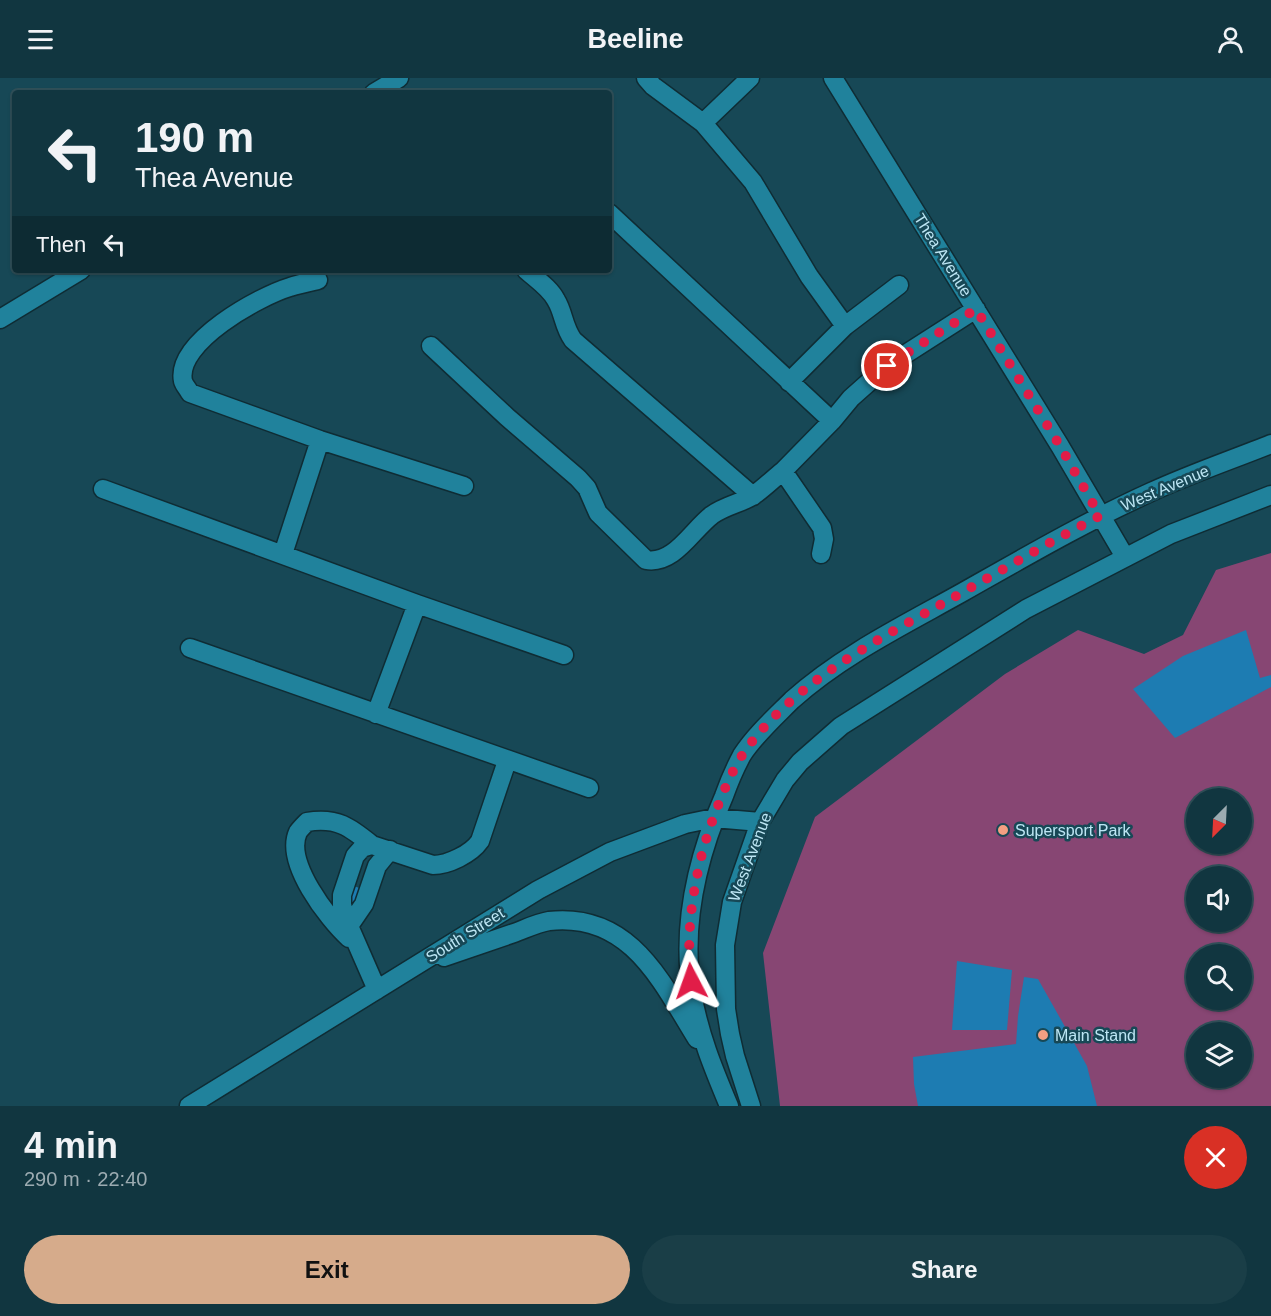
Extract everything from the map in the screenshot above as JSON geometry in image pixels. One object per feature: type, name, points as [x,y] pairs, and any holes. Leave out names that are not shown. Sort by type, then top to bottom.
[{"type":"street","points":[[379,90],[399,78]]},
{"type":"street","points":[[646,78],[653,86],[703,123],[753,182],[808,276],[845,326]]},
{"type":"street","points":[[703,123],[750,78]]},
{"type":"street","name":"Thea Avenue","points":[[833,78],[1060,446],[1125,557]]},
{"type":"street","points":[[612,216],[832,421]]},
{"type":"street","points":[[0,319],[76,273]]},
{"type":"street","points":[[529,273],[558,302],[566,329],[573,340],[753,496]]},
{"type":"street","points":[[318,280],[289,287],[229,317],[198,345],[187,359],[183,369],[183,382],[190,393],[320,440],[464,486]]},
{"type":"street","points":[[789,382],[845,326],[898,285]]},
{"type":"street","points":[[431,346],[507,417],[578,478],[587,488],[598,513],[646,560],[655,561],[668,555],[712,516],[731,504],[753,496],[783,471],[851,398],[887,366],[976,309]]},
{"type":"street","points":[[283,554],[320,440]]},
{"type":"street","name":"West Avenue","points":[[729,1106],[707,1056],[692,993],[688,938],[699,867],[714,818],[742,756],[756,737],[814,683],[853,656],[932,609],[1100,516],[1153,491],[1271,444]]},
{"type":"street","points":[[783,471],[822,528],[824,539],[821,554]]},
{"type":"street","points":[[104,489],[417,604],[564,655]]},
{"type":"street","name":"West Avenue","points":[[751,1106],[738,1067],[726,1009],[725,954],[732,902],[760,822],[785,780],[800,762],[840,726],[1026,609],[1171,534],[1271,495]]},
{"type":"street","points":[[376,714],[417,604]]},
{"type":"street","points":[[190,648],[507,761],[590,788]]},
{"type":"street","points":[[358,945],[344,933],[325,910],[303,876],[297,863],[295,844],[298,832],[307,822],[324,819],[350,827],[372,845],[433,865],[449,862],[476,846],[483,834],[507,761]]},
{"type":"street","name":"South Street","points":[[189,1106],[538,890],[610,852],[685,824],[714,818],[760,822]]},
{"type":"street","points":[[372,845],[362,848],[356,856],[342,895],[342,905],[377,990]]},
{"type":"street","points":[[349,926],[364,904],[377,866],[390,850]]},
{"type":"street","points":[[412,968],[547,921],[572,920],[596,926],[618,936],[638,950],[654,969],[707,1056]]},
{"type":"shaded area","name":"Supersport Park","points":[[1271,553],[1271,1106],[780,1106],[763,953],[815,817],[1005,674],[1078,630],[1144,654],[1183,635],[1216,570]]},
{"type":"building","points":[[1246,630],[1260,678],[1271,675],[1271,687],[1175,738],[1133,689],[1183,656]]},
{"type":"building","points":[[351,885],[365,890],[358,911],[344,906]]},
{"type":"building","points":[[957,961],[1012,970],[1007,1030],[952,1030]]},
{"type":"building","name":"Main Stand","points":[[1024,977],[1038,979],[1087,1066],[1097,1106],[918,1106],[913,1057],[1016,1044]]},
{"type":"place","name":"Supersport Park","points":[[1003,830]]},
{"type":"place","name":"Main Stand","points":[[1043,1035]]},
{"type":"route","points":[[691,981],[688,938],[691,909],[705,843],[742,756],[756,737],[793,699],[853,656],[1057,538],[1100,516],[976,309],[887,366]]}]
